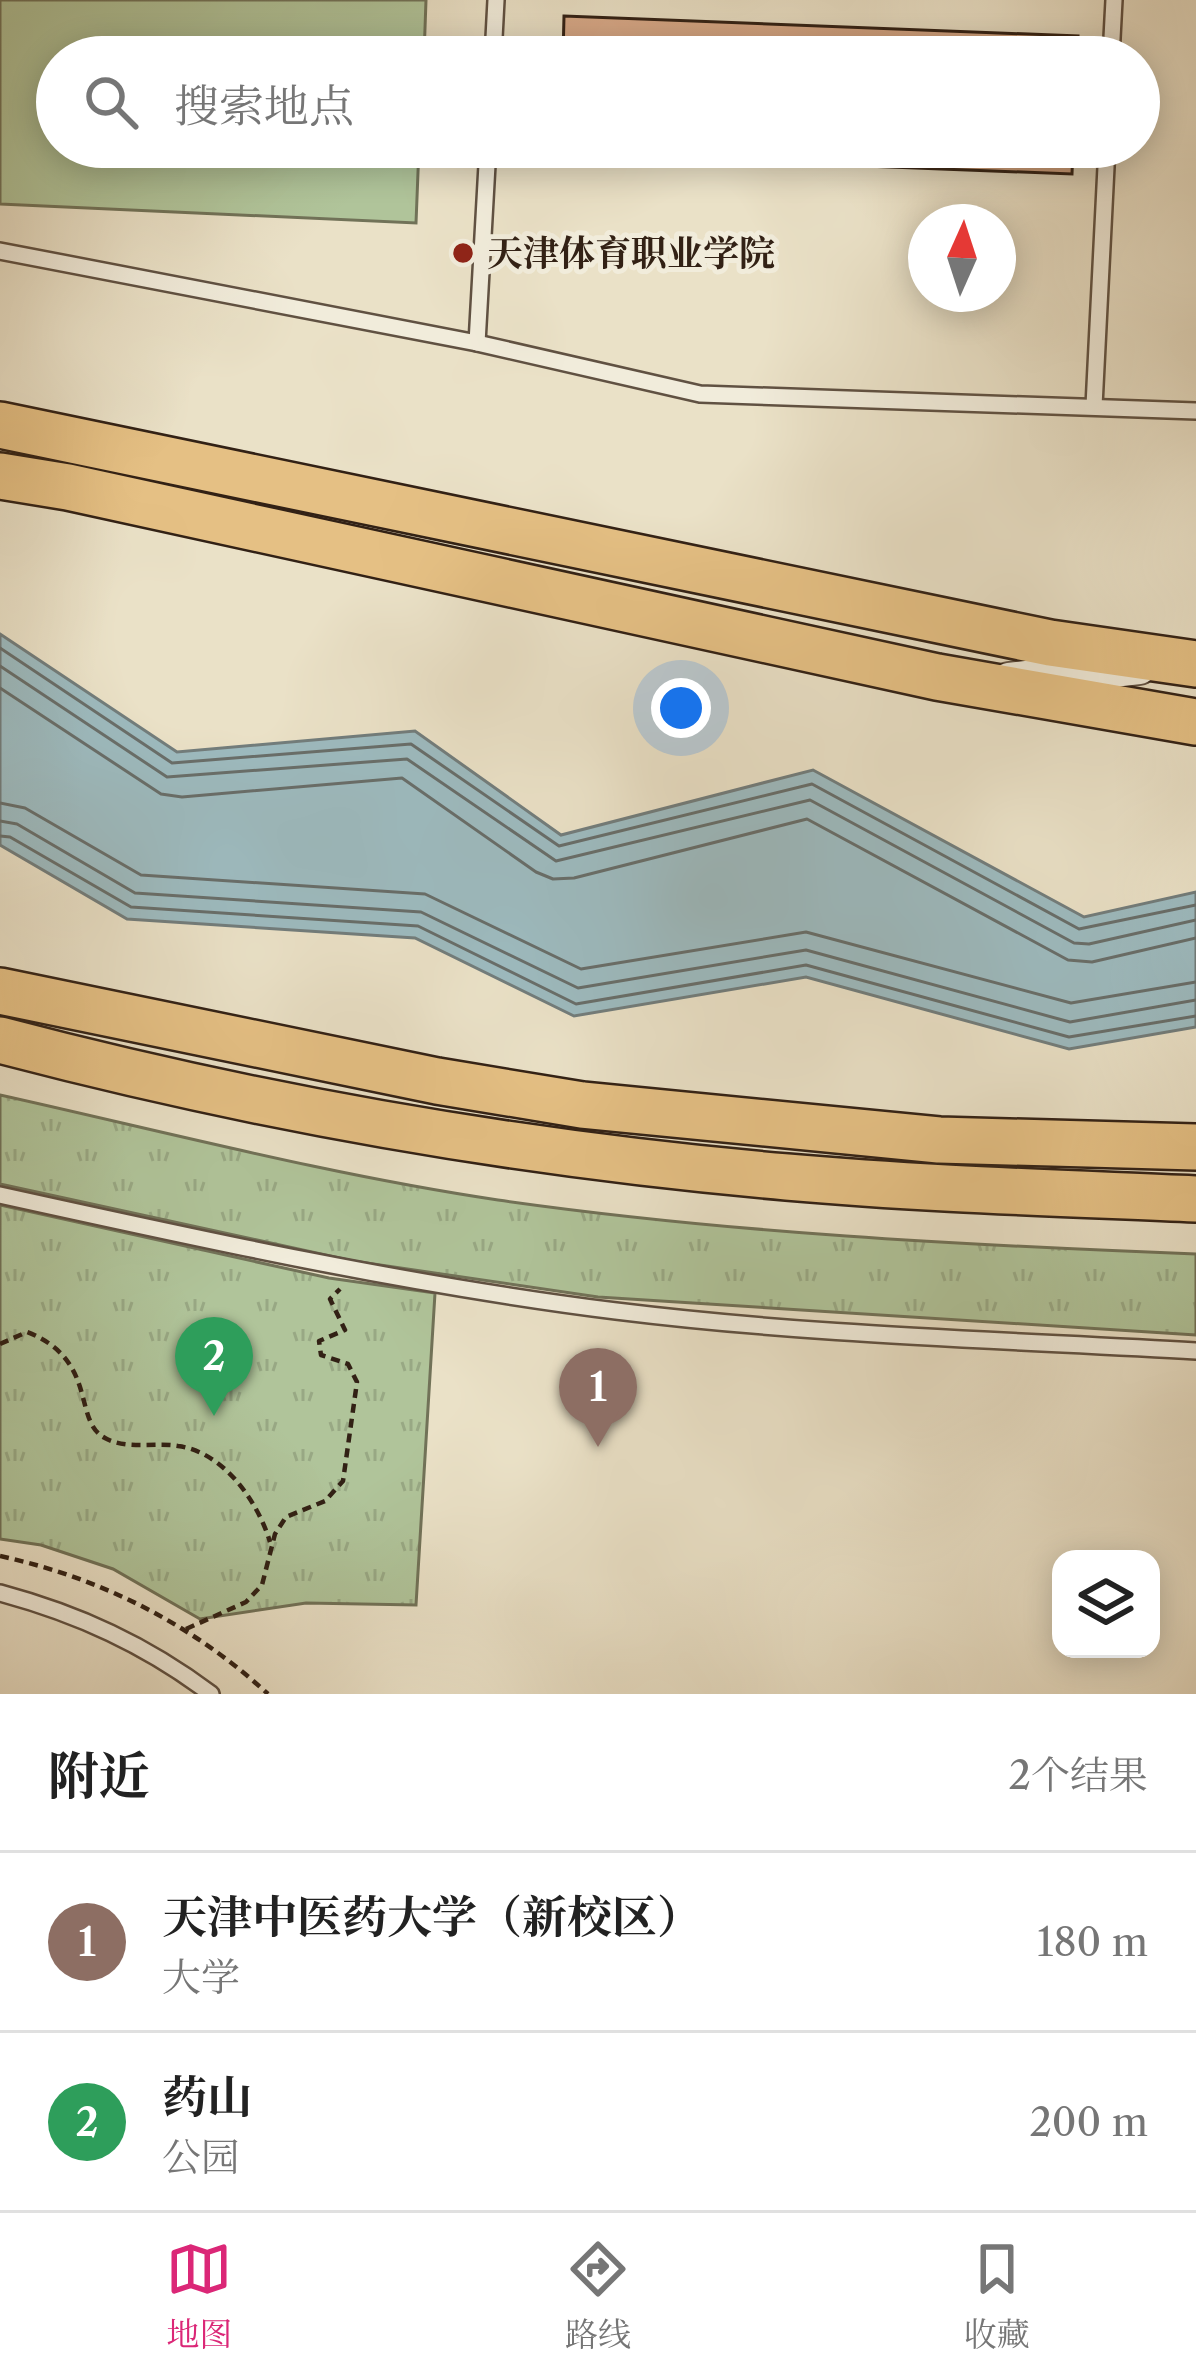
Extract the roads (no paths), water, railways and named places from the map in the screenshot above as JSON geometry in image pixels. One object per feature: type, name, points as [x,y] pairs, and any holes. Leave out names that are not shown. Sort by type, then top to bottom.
[{"type":"main road","points":[[0,425],[1050,643],[1187,663]]},
{"type":"main road","points":[[0,476],[979,684],[1196,722]]},
{"type":"main road","points":[[0,991],[437,1081],[582,1105],[939,1140],[1196,1179]]},
{"type":"main road","points":[[0,1009],[137,1021]]},
{"type":"main road","points":[[0,1040],[303,1109],[546,1150],[903,1186],[1196,1198]]},
{"type":"main road","points":[[939,1140],[1196,1147]]},
{"type":"street","points":[[979,684],[1187,663]]},
{"type":"lane","points":[[494,36],[496,0]]},
{"type":"lane","points":[[1112,36],[1114,0]]},
{"type":"lane","points":[[476,343],[487,168]]},
{"type":"lane","points":[[1094,406],[1106,168]]},
{"type":"lane","points":[[0,251],[476,343],[700,394],[1196,411]]},
{"type":"lane","points":[[0,1195],[357,1272],[615,1311],[908,1338],[1196,1351]]},
{"type":"lane","points":[[0,1592],[130,1640],[211,1694]]},
{"type":"water","points":[[0,634],[177,752],[415,731],[561,835],[813,770],[1084,917],[1196,892],[1196,1027],[1069,1049],[806,977],[574,1016],[415,938],[127,919],[0,845]]},
{"type":"place","name":"天津体育职业学院","points":[[463,253]]},
{"type":"place","name":"药山","points":[[214,1416]]},
{"type":"place","name":"天津中医药大学（新校区）","points":[[598,1447]]}]
